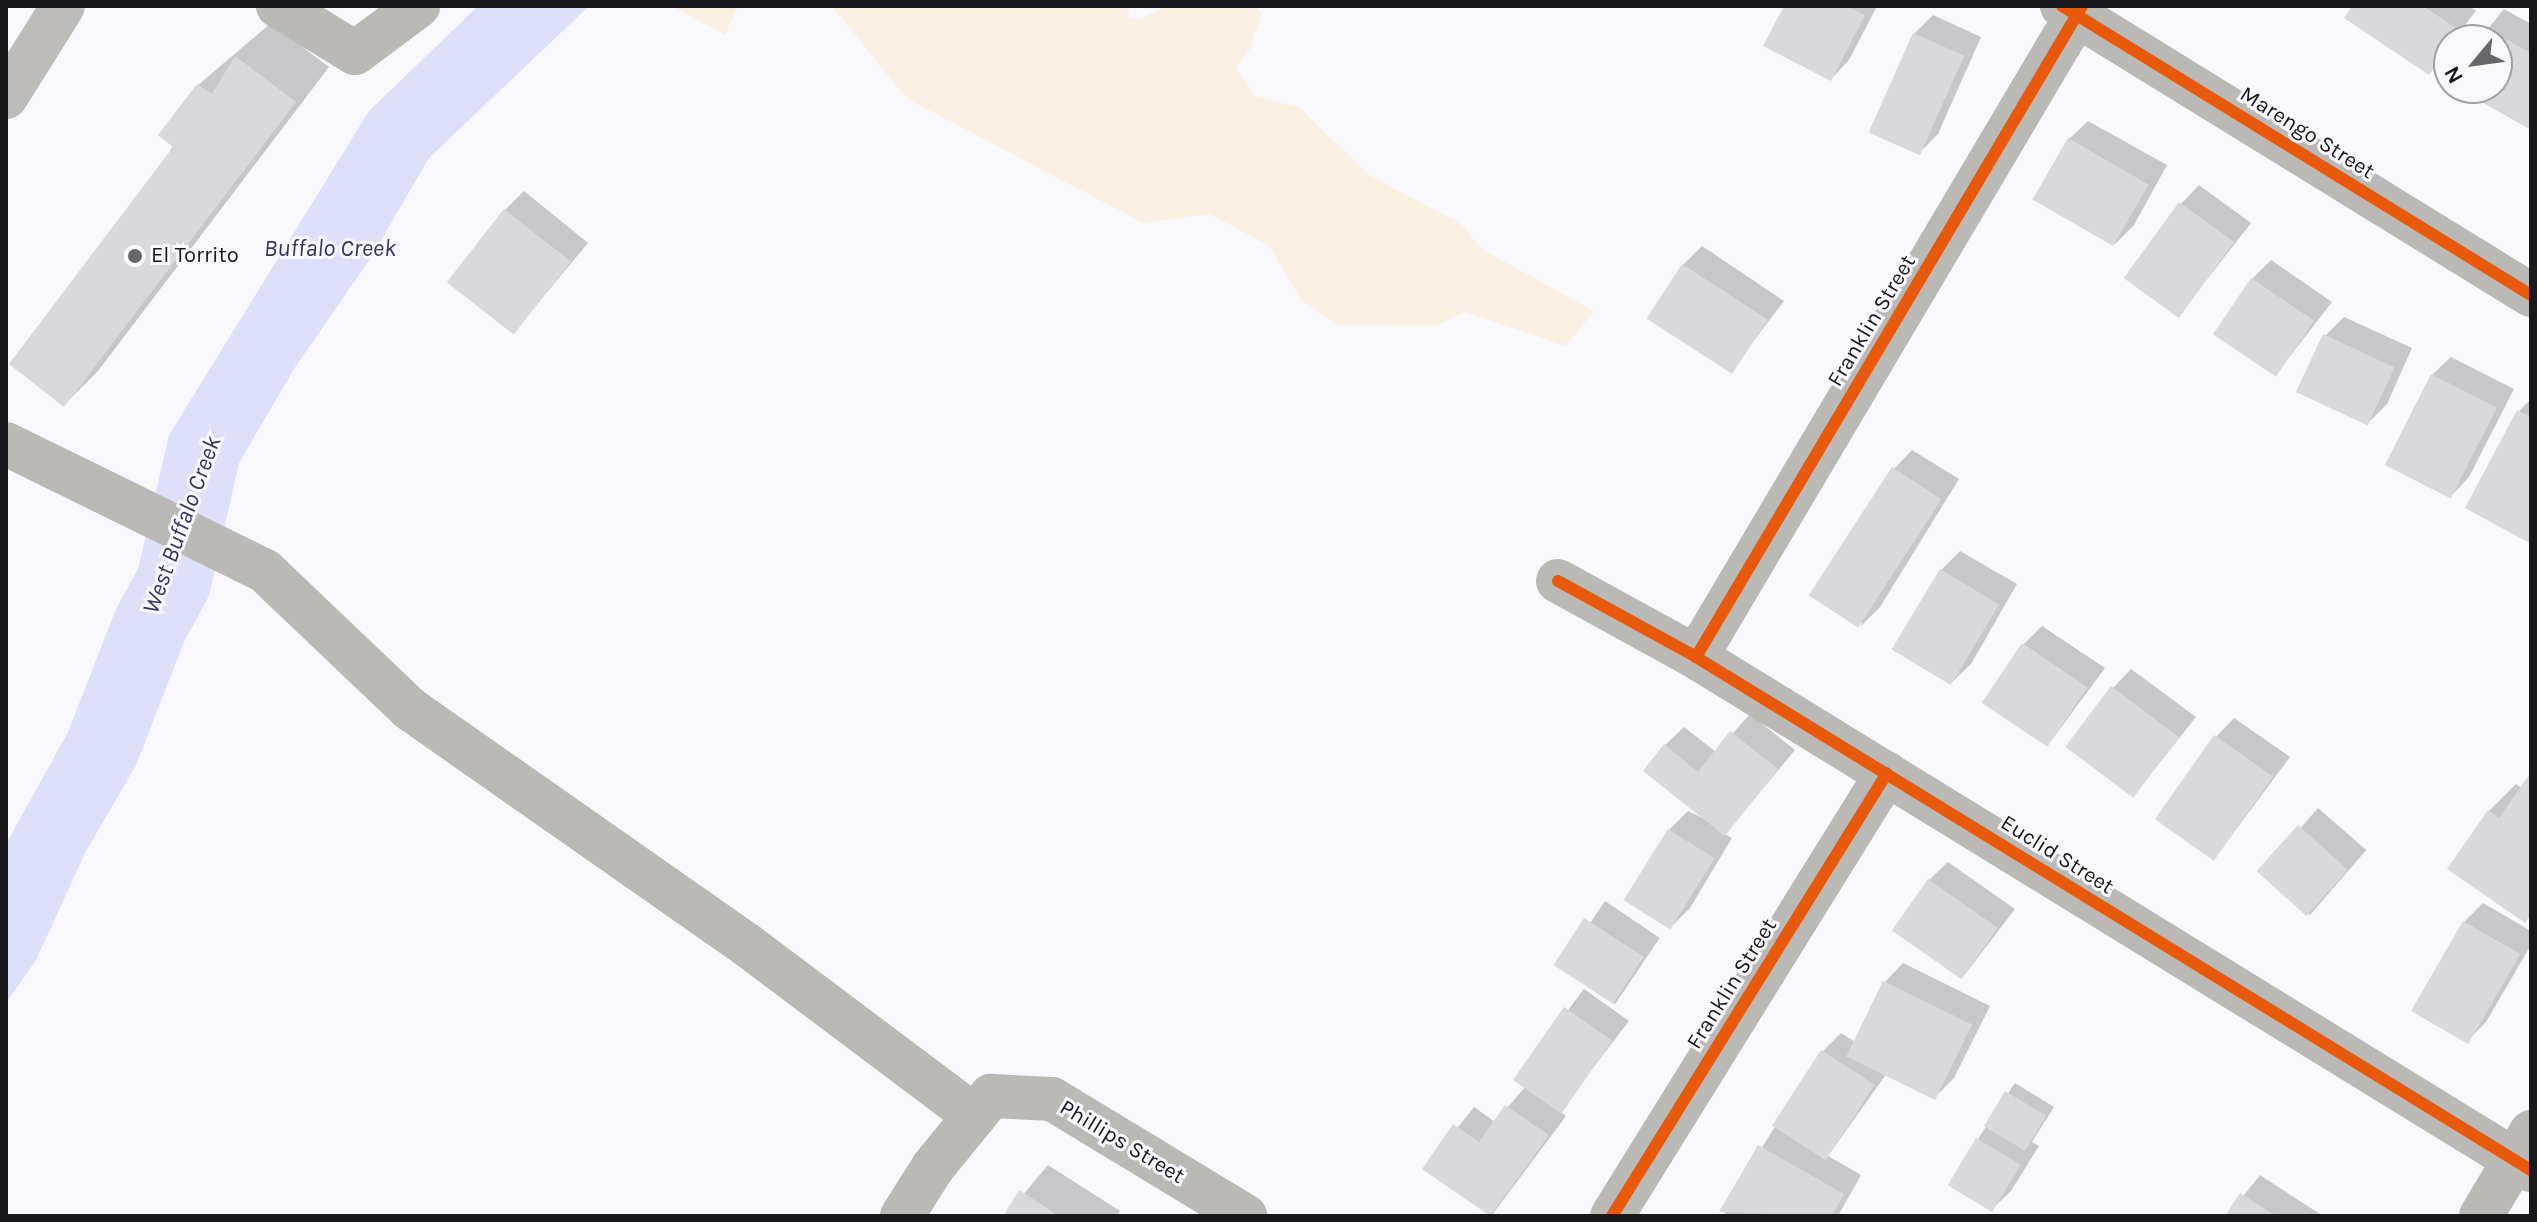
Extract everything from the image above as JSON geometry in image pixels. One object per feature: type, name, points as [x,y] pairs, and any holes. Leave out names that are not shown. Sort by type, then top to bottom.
[{"type":"main road","points":[[6,97],[63,6]]},
{"type":"street","points":[[278,6],[355,53],[418,6]]},
{"type":"street","name":"Marengo Street","points":[[2074,9],[2531,295]]},
{"type":"street","name":"Franklin Street","points":[[1696,657],[2074,9]]},
{"type":"street","points":[[6,444],[265,571],[410,709],[983,1106],[933,1167],[902,1216]]},
{"type":"street","name":"Euclid Street","points":[[1558,581],[1696,657],[2525,1154]]},
{"type":"street","name":"Franklin Street","points":[[1612,1216],[1887,773]]},
{"type":"street","name":"Phillips Street","points":[[983,1106],[1052,1099],[1245,1216]]},
{"type":"street","points":[[2481,1216],[2525,1154]]},
{"type":"shaded area","points":[[672,6],[738,6],[725,35]]},
{"type":"shaded area","points":[[832,6],[1128,6],[1129,18],[1140,19],[1166,6],[1252,6],[1262,12],[1250,49],[1236,68],[1255,96],[1299,107],[1370,176],[1459,222],[1482,249],[1594,311],[1566,346],[1465,312],[1436,326],[1337,325],[1301,300],[1269,246],[1210,214],[1143,223],[906,98]]},
{"type":"water","name":"Buffalo Creek","points":[[478,6],[589,6],[429,158],[370,259],[294,369],[239,463],[209,596],[184,642],[136,765],[85,853],[36,960],[6,1003],[6,844],[68,732],[116,609],[138,569],[169,435],[369,111]]},
{"type":"building","points":[[1784,6],[1847,6],[1865,15],[1831,81],[1763,46]]},
{"type":"building","points":[[2352,6],[2423,6],[2450,24],[2433,24],[2433,69],[2429,75],[2344,18]]},
{"type":"building","points":[[1913,33],[1964,56],[1920,155],[1869,133]]},
{"type":"building","points":[[2513,43],[2531,53],[2531,130],[2485,104],[2513,104]]},
{"type":"building","name":"El Torrito","points":[[235,56],[296,102],[64,407],[9,364],[173,147],[158,135],[197,84],[212,94]]},
{"type":"building","points":[[2068,138],[2149,185],[2113,246],[2032,199]]},
{"type":"building","points":[[2179,202],[2234,242],[2179,318],[2124,278]]},
{"type":"building","points":[[504,209],[571,261],[514,335],[447,282]]},
{"type":"building","points":[[1682,264],[1768,320],[1732,374],[1647,319]]},
{"type":"building","points":[[2251,278],[2314,320],[2276,377],[2213,334]]},
{"type":"building","points":[[2323,334],[2395,367],[2368,425],[2296,392]]},
{"type":"building","points":[[2431,374],[2497,408],[2451,498],[2385,465]]},
{"type":"building","points":[[2517,410],[2531,417],[2531,544],[2465,508]]},
{"type":"building","points":[[1892,467],[1941,499],[1858,627],[1809,595]]},
{"type":"building","points":[[1940,569],[1999,605],[1951,685],[1892,650]]},
{"type":"building","points":[[2022,643],[2087,687],[2047,747],[1982,703]]},
{"type":"building","points":[[2111,686],[2179,737],[2133,798],[2065,747]]},
{"type":"building","points":[[1730,731],[1778,769],[1725,836],[1643,771],[1664,744],[1698,772]]},
{"type":"building","points":[[2214,735],[2273,776],[2214,861],[2155,819]]},
{"type":"building","points":[[2531,772],[2531,914],[2525,923],[2447,869],[2488,810],[2499,818]]},
{"type":"building","points":[[2298,825],[2348,870],[2306,916],[2257,871]]},
{"type":"building","points":[[1668,829],[1715,858],[1670,929],[1623,900]]},
{"type":"building","points":[[1928,879],[1998,928],[1961,979],[1892,931]]},
{"type":"building","points":[[1584,918],[1644,957],[1613,1004],[1554,965]]},
{"type":"building","points":[[2463,921],[2520,954],[2468,1044],[2411,1011]]},
{"type":"building","points":[[1883,981],[1972,1024],[1935,1100],[1846,1056]]},
{"type":"building","points":[[1564,1007],[1612,1041],[1561,1114],[1513,1080]]},
{"type":"building","points":[[1821,1050],[1875,1085],[1826,1160],[1772,1125]]},
{"type":"building","points":[[2005,1091],[2046,1116],[2025,1151],[1984,1126]]},
{"type":"building","points":[[1505,1105],[1549,1135],[1490,1216],[1422,1169],[1453,1124],[1479,1142]]},
{"type":"building","points":[[1976,1138],[2021,1165],[1992,1212],[1948,1185]]},
{"type":"building","points":[[1758,1145],[1844,1194],[1832,1216],[1719,1212]]},
{"type":"building","points":[[1019,1190],[1059,1216],[1003,1216]]},
{"type":"building","points":[[2240,1193],[2276,1216],[2225,1216]]},
{"type":"cycle path","points":[[2062,6],[2531,295]]},
{"type":"cycle path","points":[[1696,657],[2082,6]]},
{"type":"cycle path","points":[[1558,581],[1696,657],[2531,1170]]},
{"type":"cycle path","points":[[1612,1216],[1887,773]]},
{"type":"place","name":"El Torrito","points":[[135,256]]},
{"type":"water label","name":"West Buffalo Creek","points":[[182,525]]}]
